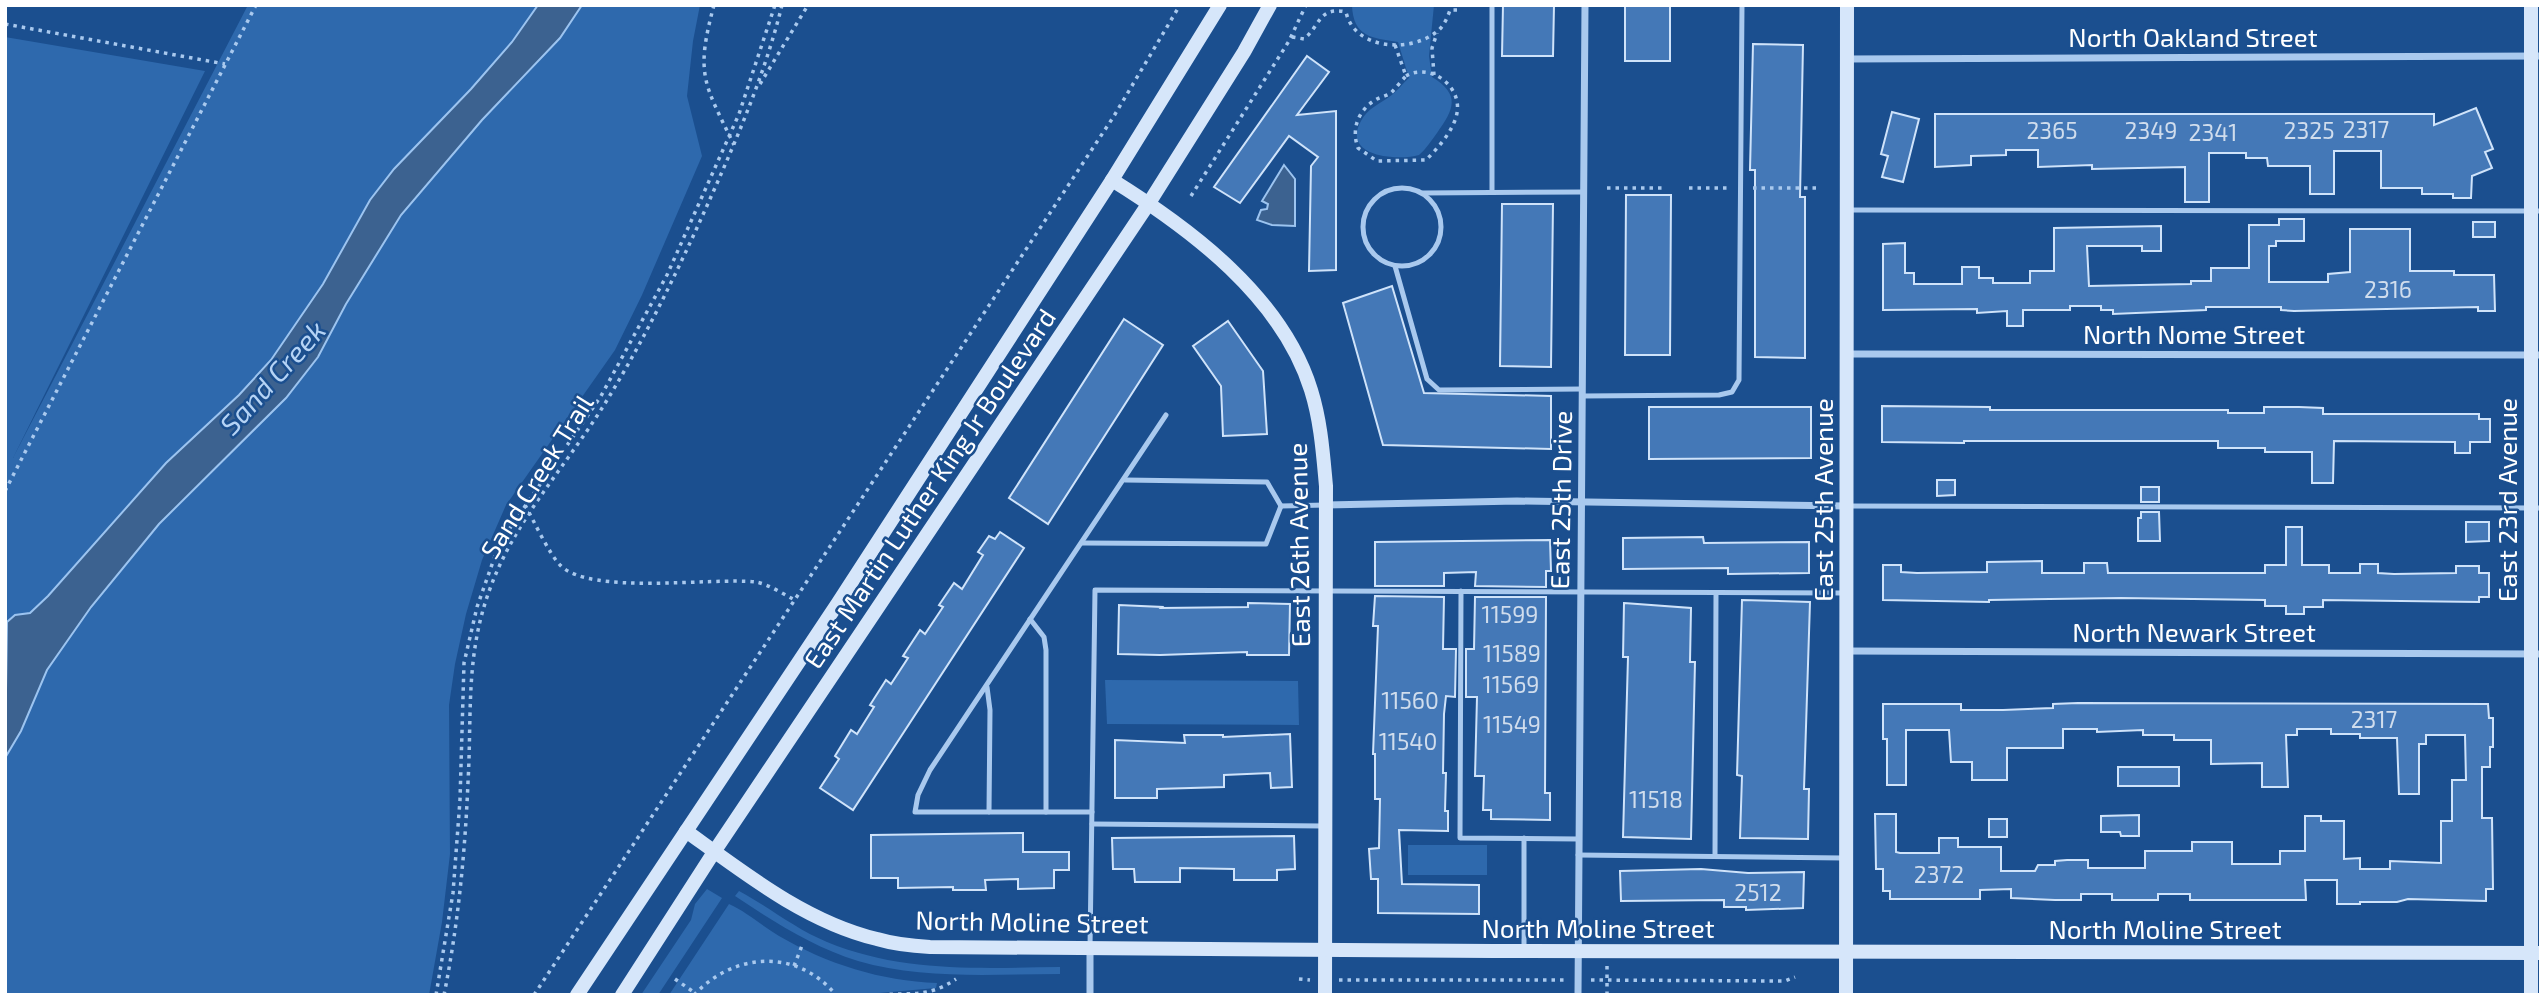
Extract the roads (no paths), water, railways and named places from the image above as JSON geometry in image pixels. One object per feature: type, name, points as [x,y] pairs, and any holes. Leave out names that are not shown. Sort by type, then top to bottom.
[{"type":"street","name":"East Martin Luther King Jr Boulevard","points":[[577,995],[838,603],[1112,180],[1220,5]]},
{"type":"street","name":"East Martin Luther King Jr Boulevard","points":[[622,995],[714,852],[1149,203],[1244,52],[1270,5]]},
{"type":"street","name":"East 25th Drive","points":[[1578,995],[1586,5]]},
{"type":"street","name":"East 25th Avenue","points":[[1846,995],[1847,5]]},
{"type":"street","name":"East 23rd Avenue","points":[[2531,5],[2536,56],[2536,953],[2531,995]]},
{"type":"street","name":"North Oakland Street","points":[[1846,58],[2536,56]]},
{"type":"street","name":"East 26th Avenue","points":[[1112,180],[1188,231],[1234,271],[1273,318],[1289,343],[1307,380],[1318,415],[1326,505],[1325,995]]},
{"type":"street","name":"North Nome Street","points":[[1847,354],[2536,355]]},
{"type":"street","points":[[1326,505],[1517,501],[1847,506]]},
{"type":"street","name":"North Newark Street","points":[[1847,650],[2536,654]]},
{"type":"street","name":"North Moline Street","points":[[686,831],[767,888],[813,915],[876,939],[930,947],[2536,953]]},
{"type":"street","points":[[1090,947],[1090,995]]},
{"type":"lane","points":[[1492,5],[1492,191]]},
{"type":"lane","points":[[1395,266],[1427,379],[1439,390],[1719,395],[1732,391],[1740,380],[1742,5]]},
{"type":"lane","points":[[1422,192],[1433,201],[1439,212],[1441,236],[1429,256],[1418,263],[1395,266],[1382,261],[1372,252],[1365,240],[1363,226],[1365,213],[1372,201],[1383,192],[1395,188],[1409,188],[1422,192],[1584,192]]},
{"type":"lane","points":[[1847,210],[2536,211]]},
{"type":"lane","points":[[1092,812],[915,812],[918,795],[930,770],[1166,415]]},
{"type":"lane","points":[[1125,480],[1267,482],[1281,506]]},
{"type":"lane","points":[[1281,506],[1326,505]]},
{"type":"lane","points":[[1082,542],[1266,544],[1281,506]]},
{"type":"lane","points":[[1847,506],[2536,508]]},
{"type":"lane","points":[[1090,947],[1095,590],[1847,593]]},
{"type":"lane","points":[[1461,591],[1460,838],[1578,839]]},
{"type":"lane","points":[[1715,855],[1716,593]]},
{"type":"lane","points":[[1030,619],[1044,637],[1046,650],[1046,812]]},
{"type":"lane","points":[[987,687],[990,710],[989,812]]},
{"type":"lane","points":[[1092,824],[1325,826]]},
{"type":"lane","points":[[1524,838],[1524,951]]},
{"type":"lane","points":[[1578,855],[1846,858]]},
{"type":"water","name":"Sand Creek","points":[[538,5],[582,5],[560,38],[482,120],[401,215],[346,304],[318,357],[286,398],[159,524],[91,607],[47,670],[21,731],[5,758],[7,622],[15,615],[30,613],[48,596],[166,463],[239,395],[271,360],[323,284],[370,200],[394,169],[512,42]]},
{"type":"water","points":[[1284,165],[1295,179],[1295,226],[1272,225],[1257,220],[1261,210],[1267,209],[1268,204],[1262,201]]}]
